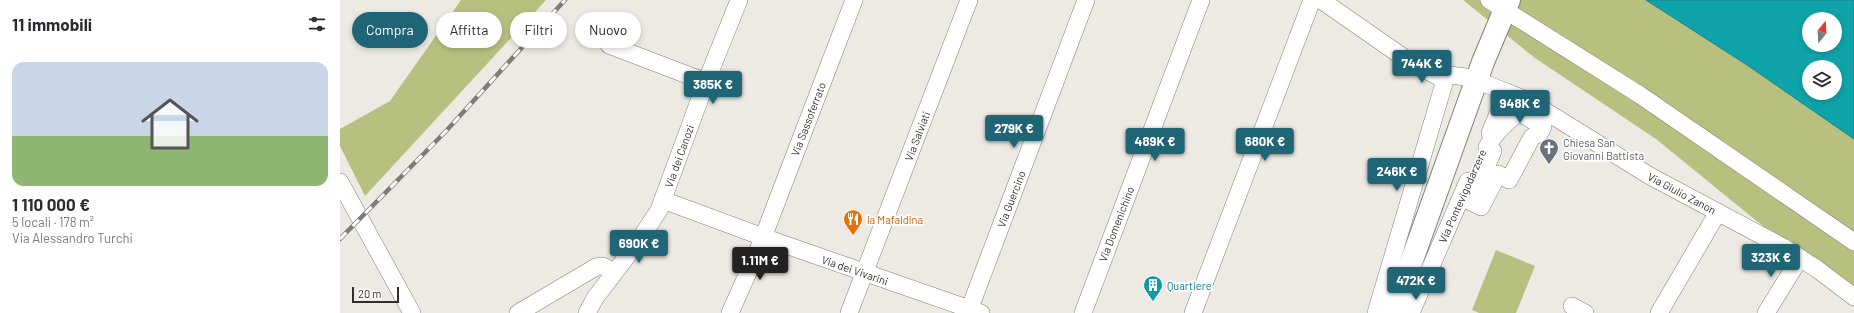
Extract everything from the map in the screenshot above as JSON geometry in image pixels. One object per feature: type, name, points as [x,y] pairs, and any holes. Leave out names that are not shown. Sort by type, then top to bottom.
[{"type":"main road","name":"Via Pontevigodarzere","points":[[1393,313],[1482,62],[1501,3]]},
{"type":"street","name":"Via dei Canozi","points":[[587,313],[595,298],[638,242],[659,210],[706,82],[739,0]]},
{"type":"street","name":"Via Sassoferrato","points":[[730,313],[763,237],[854,0]]},
{"type":"street","name":"Via Salviati","points":[[849,313],[969,0]]},
{"type":"street","name":"Via Guercino","points":[[973,312],[1086,0]]},
{"type":"street","name":"Via Domenichino","points":[[1083,313],[1201,0]]},
{"type":"street","points":[[1193,313],[1312,0]]},
{"type":"street","points":[[1321,0],[1413,64],[1445,80]]},
{"type":"street","points":[[1501,3],[1640,95],[1854,242]]},
{"type":"street","points":[[616,48],[706,82]]},
{"type":"street","points":[[1376,313],[1445,80],[1450,74],[1466,78]]},
{"type":"street","name":"Via Giulio Zanon","points":[[1486,84],[1538,106],[1650,176],[1800,258],[1854,297]]},
{"type":"street","name":"Via Pontevigodarzere","points":[[1411,313],[1465,188],[1496,123],[1507,92]]},
{"type":"street","points":[[1496,123],[1520,108],[1538,106]]},
{"type":"street","points":[[1519,112],[1543,127],[1539,134],[1532,137],[1509,180],[1498,174],[1481,207],[1471,202],[1493,151],[1487,147],[1497,130],[1519,112]]},
{"type":"street","points":[[340,182],[412,313]]},
{"type":"street","name":"Via dei Vivarini","points":[[663,200],[973,312]]},
{"type":"street","points":[[1659,313],[1718,212]]},
{"type":"street","points":[[1766,313],[1800,258]]},
{"type":"street","points":[[518,313],[596,267],[601,265],[605,266],[613,273]]},
{"type":"green space","points":[[461,0],[546,0],[535,12],[510,12],[510,39],[502,48],[502,12],[453,12]]},
{"type":"green space","points":[[1463,0],[1646,0],[1747,65],[1854,139],[1854,294],[1813,267],[1656,139],[1535,58]]},
{"type":"green space","points":[[436,36],[436,48],[502,48],[365,196],[340,146],[340,129],[390,101]]},
{"type":"green space","points":[[1496,250],[1535,266],[1516,313],[1479,313],[1472,310]]},
{"type":"water","points":[[1646,0],[1854,0],[1854,139],[1747,65]]},
{"type":"railway","points":[[340,239],[447,130],[565,0]]},
{"type":"place","name":"Chiesa San Giovanni Battista","points":[[1549,165]]},
{"type":"place","name":"la Mafaldina","points":[[853,236]]},
{"type":"place","name":"Quartiere","points":[[1153,302]]}]
